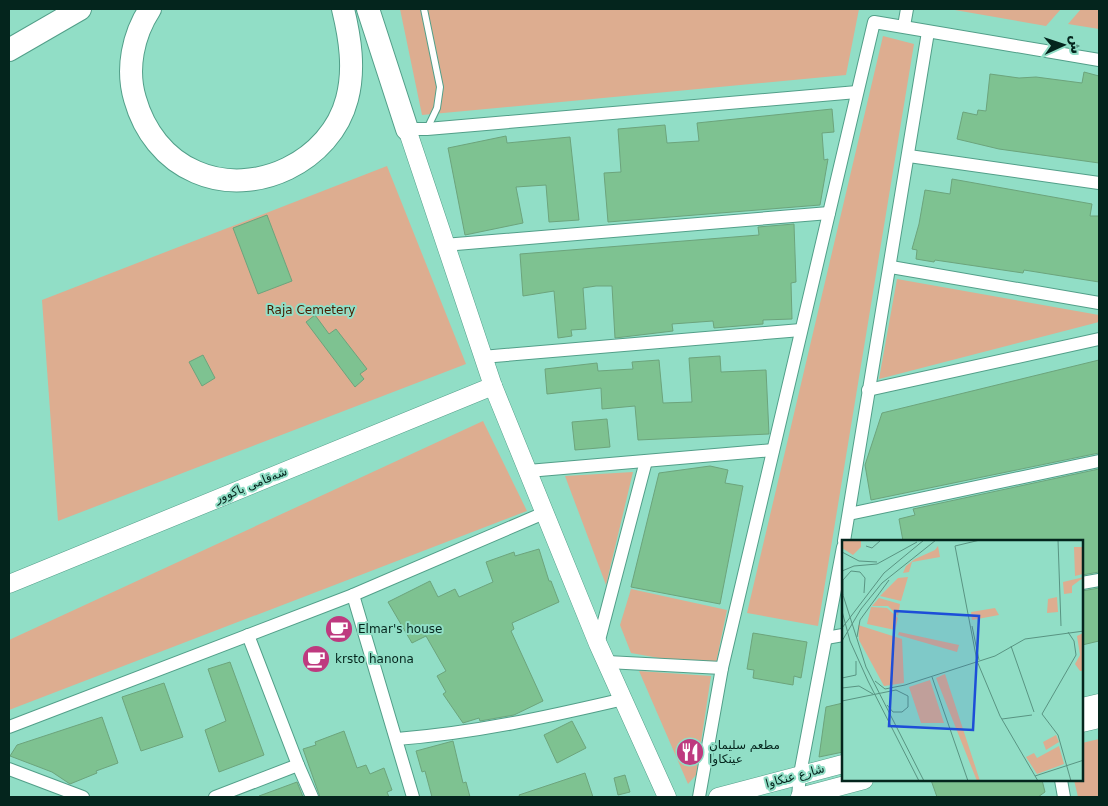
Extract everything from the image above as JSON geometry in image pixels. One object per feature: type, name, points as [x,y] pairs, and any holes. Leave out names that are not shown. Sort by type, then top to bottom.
[{"type":"highway","points":[[9,50],[80,9]]},
{"type":"highway","points":[[150,9],[140,26],[131,61],[131,77],[138,110],[156,142],[180,164],[196,172],[230,180],[263,177],[294,166],[322,145],[333,130],[347,100],[351,81],[350,40],[343,9]]},
{"type":"highway","points":[[368,9],[417,129]]},
{"type":"street","points":[[904,26],[907,9]]},
{"type":"street","points":[[699,797],[722,668],[874,22],[1099,60]]},
{"type":"street","points":[[844,540],[868,390],[891,267],[928,32]]},
{"type":"street","points":[[667,797],[598,644],[482,357],[444,245],[417,129],[857,92]]},
{"type":"street","points":[[909,156],[1099,183]]},
{"type":"street","points":[[444,245],[829,213]]},
{"type":"street","points":[[891,267],[1099,303]]},
{"type":"street","points":[[482,357],[801,330]]},
{"type":"street","points":[[868,390],[1099,339]]},
{"type":"street","name":"شەقامی باکوور","points":[[9,584],[493,386]]},
{"type":"street","points":[[528,471],[773,450]]},
{"type":"street","points":[[598,644],[646,461]]},
{"type":"street","points":[[849,514],[1099,461]]},
{"type":"street","points":[[9,726],[353,594],[544,514]]},
{"type":"street","points":[[799,797],[800,774],[842,552]]},
{"type":"street","points":[[1083,583],[1099,580]]},
{"type":"street","points":[[353,594],[413,797]]},
{"type":"street","points":[[248,635],[312,797]]},
{"type":"street","points":[[826,638],[842,635]]},
{"type":"street","points":[[607,662],[722,668]]},
{"type":"street","points":[[397,739],[455,734],[518,724],[624,699]]},
{"type":"street","points":[[1083,707],[1099,703]]},
{"type":"street","points":[[1083,723],[1099,719]]},
{"type":"street","name":"شارع عنكاوا","points":[[718,797],[744,794],[800,774],[842,764]]},
{"type":"street","points":[[215,797],[298,765]]},
{"type":"street","points":[[9,769],[83,797]]},
{"type":"street","name":"شارع عنكاوا","points":[[799,797],[830,793],[861,781]]},
{"type":"street","points":[[1061,781],[1064,797]]},
{"type":"lane","points":[[417,129],[437,108],[440,88],[424,9]]},
{"type":"green space","points":[[400,9],[859,9],[846,75],[422,115]]},
{"type":"green space","points":[[949,9],[1061,9],[1046,26]]},
{"type":"green space","points":[[1081,9],[1099,9],[1099,29],[1068,24]]},
{"type":"green space","points":[[883,36],[914,44],[818,626],[747,613]]},
{"type":"green space","name":"Raja Cemetery","points":[[387,166],[466,364],[58,521],[42,300]]},
{"type":"green space","points":[[897,279],[1099,315],[1099,322],[879,379]]},
{"type":"green space","points":[[483,421],[527,511],[9,710],[9,640]]},
{"type":"green space","points":[[633,472],[606,585],[565,476]]},
{"type":"green space","points":[[631,589],[727,610],[715,668],[631,653],[620,625]]},
{"type":"green space","points":[[639,671],[711,676],[696,775],[688,784]]},
{"type":"green space","points":[[1099,739],[1099,797],[1078,797],[1074,781],[1083,781],[1083,743]]},
{"type":"building","points":[[1084,72],[1099,76],[1099,163],[999,149],[957,139],[963,112],[977,115],[978,110],[986,111],[990,74],[1082,83]]},
{"type":"building","points":[[832,109],[834,132],[822,133],[824,160],[828,159],[820,205],[608,222],[604,173],[621,172],[618,129],[665,125],[667,143],[699,141],[697,123]]},
{"type":"building","points":[[506,136],[507,143],[570,137],[579,220],[549,222],[546,185],[516,187],[523,223],[465,235],[448,148]]},
{"type":"building","points":[[952,179],[1092,204],[1090,216],[1099,216],[1099,282],[1024,270],[1023,273],[916,259],[917,250],[912,249],[925,190],[950,194]]},
{"type":"building","points":[[267,215],[292,281],[258,294],[233,228]]},
{"type":"building","points":[[794,224],[796,282],[791,283],[792,319],[763,320],[763,324],[714,328],[713,321],[672,324],[673,331],[615,338],[612,286],[596,286],[583,288],[586,329],[571,330],[572,336],[558,338],[554,291],[523,296],[520,254],[759,235],[758,227]]},
{"type":"building","points":[[315,315],[329,334],[336,329],[367,369],[360,374],[364,379],[355,387],[306,322]]},
{"type":"building","points":[[203,355],[215,378],[202,386],[189,362]]},
{"type":"building","points":[[720,356],[721,372],[766,370],[769,434],[638,440],[635,406],[602,409],[601,388],[547,394],[545,369],[597,363],[598,371],[633,369],[632,362],[659,360],[663,403],[692,402],[689,358]]},
{"type":"building","points":[[1099,360],[1099,453],[871,500],[865,465],[882,413]]},
{"type":"building","points":[[607,419],[610,447],[575,450],[572,422]]},
{"type":"building","points":[[710,466],[728,470],[725,483],[743,486],[720,604],[631,587],[659,473]]},
{"type":"building","points":[[1099,469],[1099,572],[1083,575],[1083,540],[903,540],[899,519],[915,515],[913,509]]},
{"type":"building","points":[[539,549],[549,581],[551,581],[559,602],[512,623],[514,629],[511,631],[543,701],[514,715],[480,721],[479,718],[463,723],[443,694],[446,692],[437,676],[446,671],[426,636],[412,643],[388,602],[430,581],[438,597],[455,589],[459,597],[493,582],[486,562],[514,552],[515,556]]},
{"type":"building","points":[[1099,588],[1099,641],[1083,645],[1083,591]]},
{"type":"building","points":[[753,633],[807,642],[801,678],[794,676],[793,685],[753,678],[754,670],[747,669]]},
{"type":"building","points":[[230,662],[264,755],[219,772],[205,730],[226,721],[208,669]]},
{"type":"building","points":[[164,683],[183,737],[141,751],[122,697]]},
{"type":"building","points":[[842,703],[842,752],[819,757],[826,707]]},
{"type":"building","points":[[102,717],[118,763],[96,771],[97,773],[70,784],[52,772],[10,756],[17,745]]},
{"type":"building","points":[[572,721],[586,748],[557,763],[544,735]]},
{"type":"building","points":[[344,731],[357,768],[366,765],[370,774],[384,768],[392,790],[387,792],[389,797],[320,797],[303,749],[316,745],[315,742]]},
{"type":"building","points":[[453,741],[463,783],[466,782],[470,797],[432,797],[425,771],[422,772],[416,751]]},
{"type":"building","points":[[585,773],[593,797],[520,797],[519,795]]},
{"type":"building","points":[[625,775],[630,792],[618,795],[614,778]]},
{"type":"building","points":[[931,781],[1042,781],[1045,792],[1038,797],[937,797]]},
{"type":"building","points":[[297,782],[303,797],[259,797],[259,796]]},
{"type":"place","name":"Elmar's house","points":[[339,629]]},
{"type":"place","name":"krsto hanona","points":[[316,659]]},
{"type":"place","name":"مطعم سليمان عينكاوا","points":[[690,752]]}]
